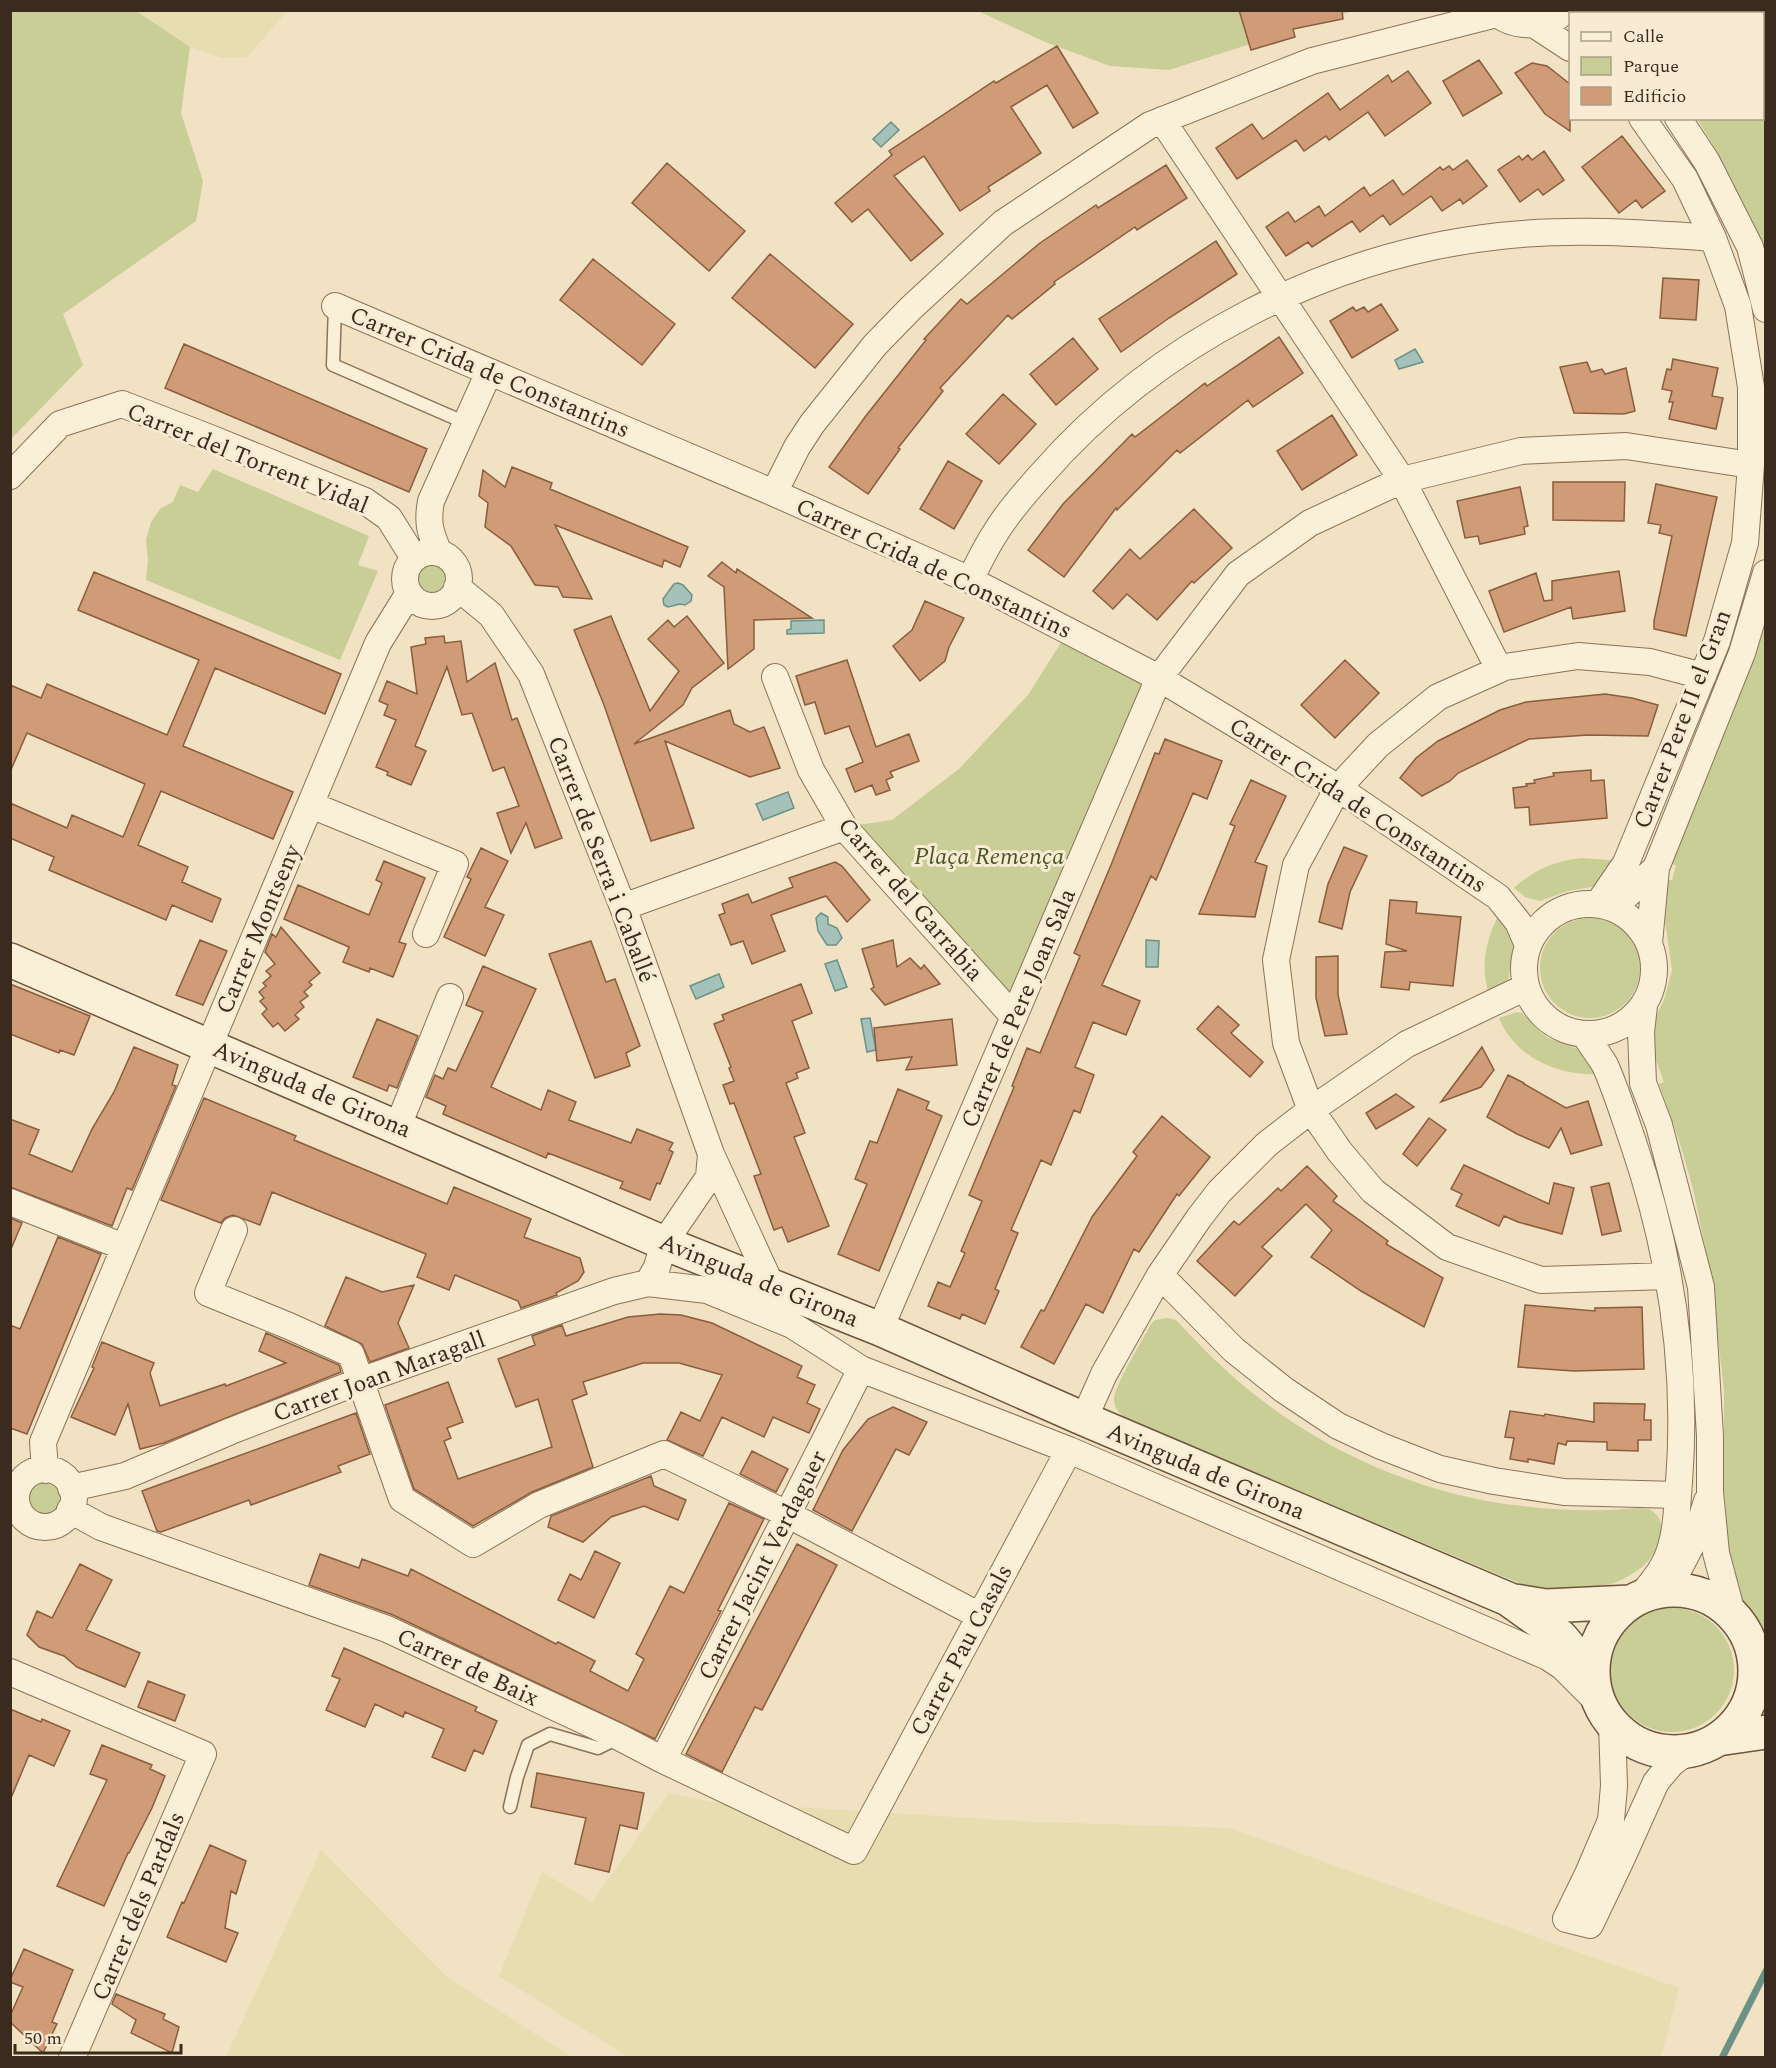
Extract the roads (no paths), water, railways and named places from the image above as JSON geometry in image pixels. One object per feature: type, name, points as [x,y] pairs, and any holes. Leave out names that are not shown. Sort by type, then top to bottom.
[{"type":"main road","name":"Avinguda de Girona","points":[[10,960],[664,1243],[880,1329],[1084,1419],[1508,1599],[1546,1606],[1647,1596]]},
{"type":"main road","points":[[1691,1591],[1713,1599],[1732,1613],[1744,1628],[1760,1674],[1747,1707],[1734,1725],[1718,1739],[1688,1751],[1666,1751],[1646,1747],[1627,1737],[1601,1700],[1594,1653],[1602,1634],[1614,1616],[1647,1596],[1691,1591]]},
{"type":"main road","name":"Avinguda de Girona","points":[[1508,1599],[1561,1637],[1601,1700]]},
{"type":"main road","points":[[1718,1739],[1766,1732]]},
{"type":"street","points":[[774,493],[796,447],[812,424],[874,345],[910,308],[1003,223],[1150,125],[1312,61],[1496,13],[1515,22],[1549,19],[1569,26]]},
{"type":"street","points":[[1549,19],[1569,47]]},
{"type":"street","points":[[1162,120],[1402,480],[1499,669]]},
{"type":"street","name":"Carrer Pere II el Gran","points":[[1605,906],[1626,863],[1717,641],[1745,543],[1751,465],[1751,387],[1738,306],[1713,238],[1685,179],[1643,120]]},
{"type":"street","points":[[1679,120],[1707,162],[1750,248],[1766,309]]},
{"type":"street","points":[[970,580],[996,531],[1029,489],[1064,449],[1102,414],[1188,349],[1281,297],[1332,276],[1389,257],[1444,244],[1500,236],[1558,231],[1603,231],[1713,238]]},
{"type":"street","name":"Carrer Crida de Constantins","points":[[334,306],[774,493],[970,580],[1159,678],[1338,788],[1498,897],[1518,922],[1528,945]]},
{"type":"street","points":[[419,550],[447,556],[457,570],[458,587],[449,600],[435,606],[420,603],[409,593],[405,577],[408,567],[419,550],[431,534],[428,519],[431,501],[489,372]]},
{"type":"street","name":"Carrer del Torrent Vidal","points":[[10,476],[60,424],[122,404],[365,501],[389,518],[419,550]]},
{"type":"street","name":"Carrer de Pere Joan Sala","points":[[880,1329],[1159,678],[1238,574],[1310,523],[1402,480],[1521,451],[1626,446],[1751,465]]},
{"type":"street","points":[[419,550],[417,515],[431,501]]},
{"type":"street","name":"Carrer Pere II el Gran","points":[[1649,943],[1656,868],[1742,653],[1766,573]]},
{"type":"street","name":"Carrer de Serra i Caballé","points":[[458,587],[491,615],[531,674],[622,907],[711,1154],[772,1287]]},
{"type":"street","name":"Carrer Montseny","points":[[45,1470],[43,1442],[208,1044],[378,643],[409,593]]},
{"type":"street","points":[[1668,1276],[1540,1280],[1447,1247],[1373,1191],[1340,1152],[1311,1110],[1286,1043],[1276,960],[1296,865],[1338,788],[1378,745],[1438,697],[1499,669],[1578,656],[1650,662],[1703,676]]},
{"type":"street","name":"Carrer del Garrabia","points":[[775,677],[811,770],[844,827],[1014,1017]]},
{"type":"street","points":[[311,805],[455,864],[426,934]]},
{"type":"street","points":[[622,907],[844,827]]},
{"type":"street","name":"Carrer Pere II el Gran","points":[[1605,906],[1656,868]]},
{"type":"street","name":"Carrer Crida de Constantins","points":[[1498,897],[1538,908],[1563,909]]},
{"type":"street","points":[[1643,1083],[1614,1049],[1590,1035],[1565,1030],[1548,1021],[1534,1006],[1526,987],[1524,966],[1528,945],[1539,927],[1563,909],[1586,904],[1605,906],[1635,922],[1649,943],[1654,975],[1653,986],[1644,1006],[1641,1032],[1643,1083],[1659,1125],[1701,1287],[1710,1436],[1710,1492],[1716,1553],[1732,1613]]},
{"type":"street","points":[[1084,1419],[1104,1374],[1160,1275],[1220,1192],[1267,1144],[1311,1110],[1407,1044],[1526,987]]},
{"type":"street","points":[[398,1126],[450,997]]},
{"type":"street","points":[[1590,1035],[1609,1032],[1623,1026],[1644,1006]]},
{"type":"street","points":[[1590,1035],[1616,1091],[1647,1181],[1675,1314],[1682,1443],[1676,1525],[1669,1555],[1647,1596]]},
{"type":"street","name":"Carrer de Serra i Caballé","points":[[664,1243],[710,1177],[711,1154]]},
{"type":"street","points":[[10,1202],[124,1247]]},
{"type":"street","points":[[234,1230],[208,1293],[351,1354],[402,1500],[473,1544],[539,1505],[664,1454],[789,1515],[980,1616]]},
{"type":"street","points":[[648,1282],[657,1267],[664,1243]]},
{"type":"street","points":[[1160,1275],[1234,1350],[1284,1390],[1338,1426],[1381,1446],[1440,1469],[1494,1481],[1564,1492],[1678,1495]]},
{"type":"street","name":"Avinguda de Girona","points":[[648,1282],[707,1290],[792,1325],[861,1369],[1069,1450],[1548,1657],[1601,1700]]},
{"type":"street","name":"Carrer Joan Maragall","points":[[71,1499],[231,1431],[360,1381],[614,1291],[648,1282]]},
{"type":"street","name":"Carrer Jacint Verdaguer","points":[[663,1760],[861,1369]]},
{"type":"street","name":"Carrer Pau Casals","points":[[854,1851],[1069,1450]]},
{"type":"street","points":[[45,1470],[61,1474],[71,1499],[62,1521],[49,1526],[17,1524],[15,1482],[32,1472],[45,1470]]},
{"type":"street","points":[[1647,1596],[1696,1536],[1710,1492]]},
{"type":"street","name":"Carrer de Baix","points":[[71,1499],[101,1527],[387,1629],[586,1724],[619,1737],[854,1851]]},
{"type":"street","name":"Carrer dels Pardals","points":[[10,1672],[203,1754],[72,2058]]},
{"type":"street","points":[[1601,1700],[1614,1786],[1611,1820],[1566,1919],[1590,1925],[1656,1782],[1671,1764],[1688,1751]]},
{"type":"lane","points":[[334,306],[333,365],[466,423]]},
{"type":"lane","points":[[510,1807],[528,1745],[550,1734],[598,1748],[619,1737]]},
{"type":"water","points":[[891,122],[899,130],[881,147],[873,139]]},
{"type":"water","points":[[1415,349],[1423,362],[1399,369],[1395,360]]},
{"type":"water","points":[[678,583],[692,595],[691,601],[685,605],[668,607],[664,605],[663,599],[674,584]]},
{"type":"water","points":[[824,620],[824,633],[787,634],[787,630],[791,629],[791,621]]},
{"type":"water","points":[[788,792],[794,808],[763,820],[756,804]]},
{"type":"water","points":[[821,913],[828,917],[828,924],[837,928],[842,938],[836,945],[827,945],[818,931],[816,918]]},
{"type":"water","points":[[1146,940],[1159,941],[1158,967],[1146,967]]},
{"type":"water","points":[[837,960],[847,987],[835,991],[825,964]]},
{"type":"water","points":[[719,974],[724,987],[696,999],[690,986]]},
{"type":"water","points":[[870,1018],[876,1050],[867,1052],[861,1019]]},
{"type":"waterway","points":[[1764,90],[1766,95]]},
{"type":"waterway","points":[[1722,2058],[1766,1971]]},
{"type":"park label","name":"Plaça Remença","points":[[989,856]]}]
